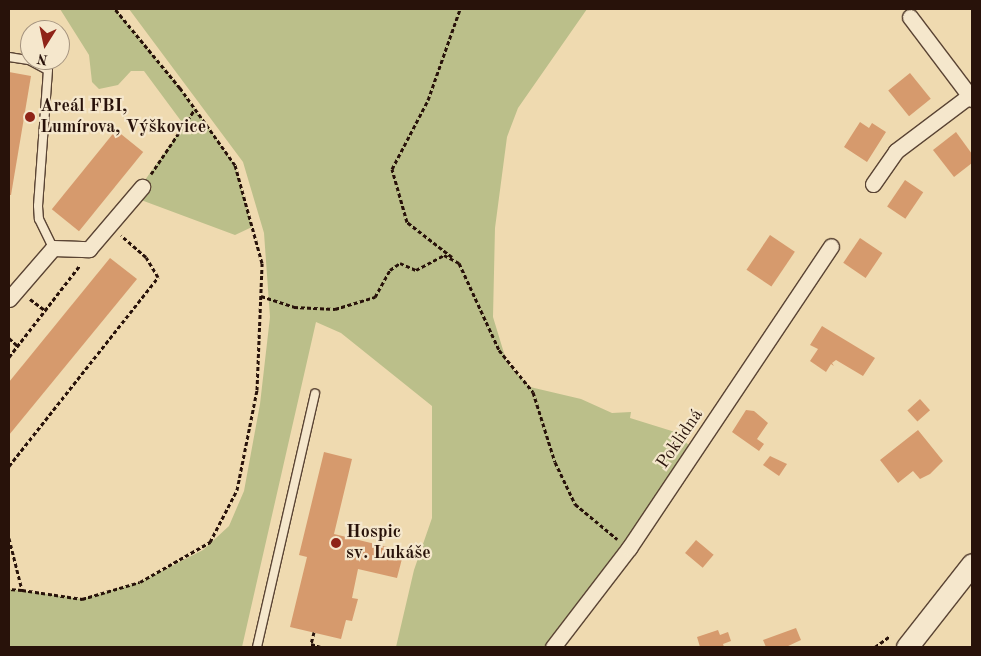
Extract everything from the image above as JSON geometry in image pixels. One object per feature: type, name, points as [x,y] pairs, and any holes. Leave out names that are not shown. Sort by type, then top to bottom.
[{"type":"street","points":[[873,184],[896,151],[971,98],[910,17]]},
{"type":"street","points":[[9,299],[53,248],[89,249],[144,184]]},
{"type":"street","name":"Poklidná","points":[[552,647],[629,548],[831,246]]},
{"type":"street","points":[[907,647],[972,564]]},
{"type":"lane","points":[[9,57],[29,60],[48,70],[38,206],[39,219],[53,248]]},
{"type":"lane","points":[[257,647],[315,394]]},
{"type":"path","points":[[9,589],[82,599],[140,582],[210,542],[237,490],[257,390],[262,263],[236,165],[195,109],[115,9]]},
{"type":"path","points":[[460,9],[428,100],[392,169],[407,222],[459,263],[499,350],[534,392],[555,462],[575,504],[629,548]]},
{"type":"path","points":[[144,184],[195,109]]},
{"type":"path","points":[[9,466],[158,276],[146,256],[109,225]]},
{"type":"path","points":[[9,358],[73,278],[89,249]]},
{"type":"path","points":[[261,296],[294,307],[335,309],[375,297],[390,270],[400,263],[416,270],[444,255],[459,263]]},
{"type":"path","points":[[9,338],[18,346]]},
{"type":"path","points":[[9,538],[22,590]]},
{"type":"path","points":[[314,632],[311,644],[320,647]]},
{"type":"green space","points":[[60,9],[115,9],[180,88],[235,165],[252,227],[235,235],[133,197],[184,125],[144,71],[131,71],[118,85],[99,89],[92,82],[89,55],[70,25],[70,20],[67,20]]},
{"type":"green space","points":[[129,9],[587,9],[518,108],[507,137],[495,228],[493,317],[507,363],[530,387],[581,399],[612,413],[631,412],[630,418],[675,432],[694,450],[551,647],[396,647],[414,570],[432,518],[432,406],[341,333],[316,322],[242,647],[9,647],[9,589],[82,599],[140,582],[203,550],[229,526],[244,491],[260,404],[270,317],[264,233],[243,162]]},
{"type":"building","points":[[9,72],[31,76],[11,195],[9,195]]},
{"type":"building","points":[[910,73],[931,99],[909,116],[888,91]]},
{"type":"building","points":[[860,122],[869,128],[872,123],[886,132],[867,162],[844,147]]},
{"type":"building","points":[[116,130],[143,152],[79,231],[52,209]]},
{"type":"building","points":[[956,132],[972,154],[972,163],[954,177],[933,150]]},
{"type":"building","points":[[905,180],[923,192],[905,219],[887,207]]},
{"type":"building","points":[[770,235],[795,252],[771,287],[747,270]]},
{"type":"building","points":[[860,238],[882,253],[866,278],[843,263]]},
{"type":"building","points":[[110,258],[137,279],[9,435],[9,382]]},
{"type":"building","points":[[822,326],[875,358],[863,376],[836,360],[832,363],[834,366],[831,364],[826,372],[810,361],[818,349],[810,345]]},
{"type":"building","points":[[920,399],[930,410],[917,422],[907,410]]},
{"type":"building","points":[[746,410],[754,411],[768,423],[757,439],[764,444],[759,451],[732,432]]},
{"type":"building","points":[[918,430],[943,461],[930,474],[920,479],[913,471],[898,483],[880,460]]},
{"type":"building","name":"Hospic sv. Lukáše","points":[[324,452],[352,459],[334,534],[404,551],[397,578],[358,569],[352,598],[358,599],[352,621],[346,620],[341,639],[290,627],[307,557],[299,555]]},
{"type":"building","points":[[770,456],[787,464],[779,476],[763,465]]},
{"type":"building","points":[[696,540],[714,555],[703,568],[685,553]]},
{"type":"building","points":[[796,628],[801,640],[786,647],[766,647],[763,640]]},
{"type":"building","points":[[718,630],[720,635],[728,632],[731,641],[723,644],[724,647],[700,647],[697,637]]},
{"type":"place","name":"Areál FBI, Lumírova, Výškovice","points":[[30,117]]},
{"type":"place","name":"Hospic sv. Lukáše","points":[[336,543]]}]
